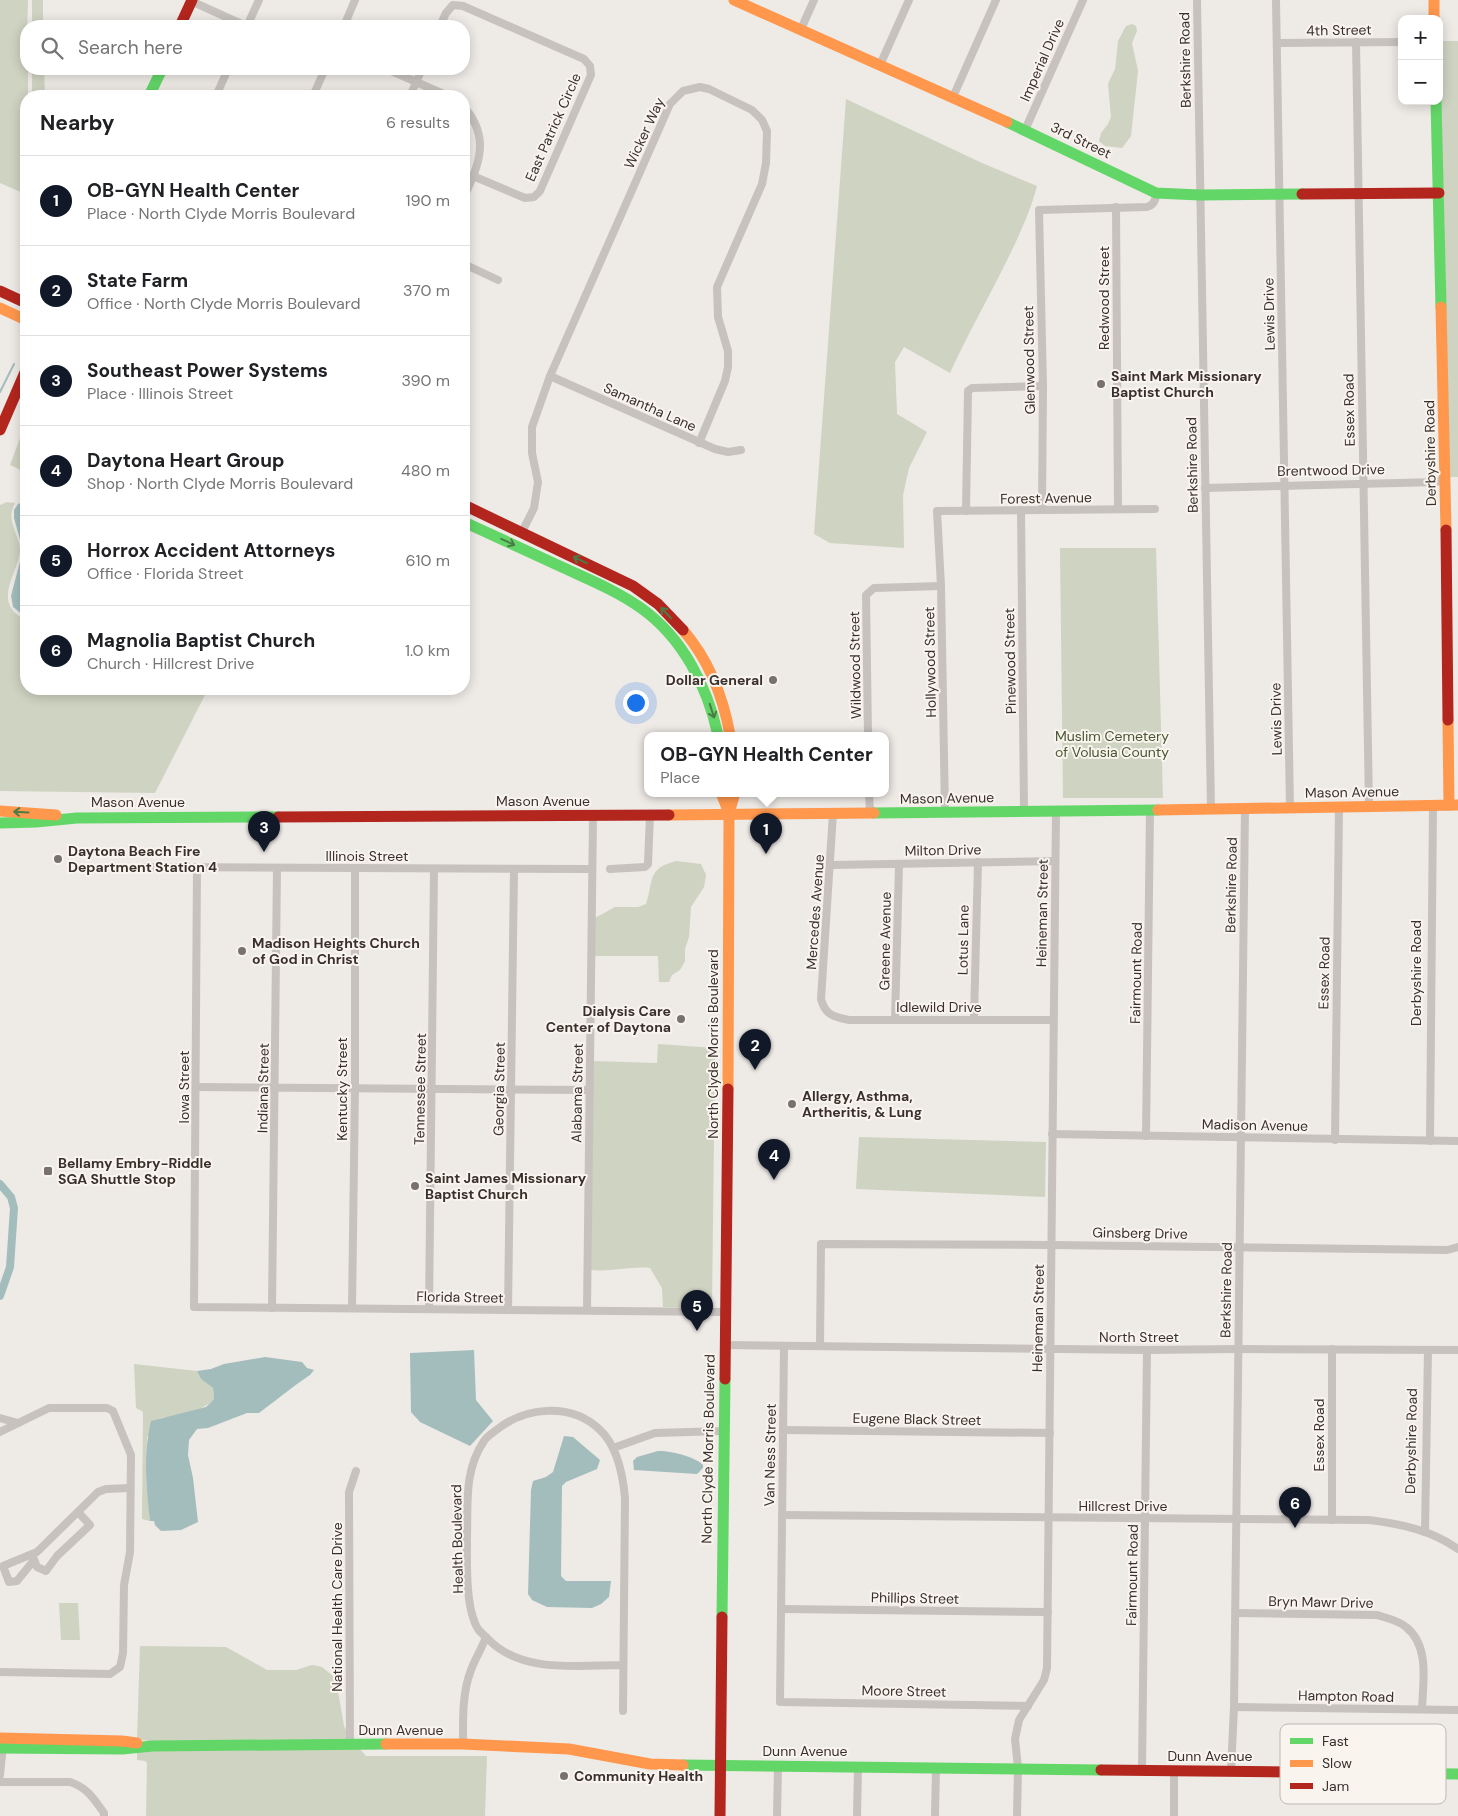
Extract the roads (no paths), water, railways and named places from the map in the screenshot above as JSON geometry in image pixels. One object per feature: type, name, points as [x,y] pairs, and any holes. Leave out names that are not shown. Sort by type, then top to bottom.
[{"type":"main road","name":"3rd Street","points":[[734,0],[953,97],[1156,193],[1200,195],[1439,193]]},
{"type":"main road","points":[[1434,0],[1434,15]]},
{"type":"main road","points":[[183,20],[192,1]]},
{"type":"main road","points":[[152,90],[159,75]]},
{"type":"main road","name":"Derbyshire Road","points":[[1436,105],[1453,805]]},
{"type":"main road","points":[[0,291],[20,300]]},
{"type":"main road","points":[[0,308],[20,317]]},
{"type":"main road","points":[[0,430],[20,384]]},
{"type":"main road","name":"Brentwood Drive","points":[[1446,478],[1458,477]]},
{"type":"main road","points":[[470,508],[602,570],[642,592],[661,607],[682,628],[698,650],[717,686],[729,732]]},
{"type":"main road","points":[[470,525],[588,578],[648,614],[661,626],[686,658],[706,693],[714,715],[717,732]]},
{"type":"main road","points":[[686,658],[698,650]]},
{"type":"main road","name":"North Clyde Morris Boulevard","points":[[722,797],[729,813]]},
{"type":"main road","name":"North Clyde Morris Boulevard","points":[[720,1816],[729,813],[735,797]]},
{"type":"main road","name":"Mason Avenue","points":[[0,823],[77,818],[945,813],[1453,805]]},
{"type":"main road","name":"Mason Avenue","points":[[0,811],[77,818]]},
{"type":"main road","name":"Dunn Avenue","points":[[1,1743],[122,1749],[154,1746],[463,1744],[569,1749],[650,1764],[1280,1772]]},
{"type":"street","points":[[249,20],[259,0]]},
{"type":"street","points":[[347,20],[356,0]]},
{"type":"street","points":[[801,29],[814,0]]},
{"type":"street","points":[[880,64],[909,0]]},
{"type":"street","points":[[953,97],[996,0]]},
{"type":"street","name":"Imperial Drive","points":[[1025,130],[1083,0]]},
{"type":"street","name":"Berkshire Road","points":[[1197,0],[1211,809]]},
{"type":"street","name":"Lewis Drive","points":[[1276,0],[1290,808]]},
{"type":"street","points":[[192,1],[233,20]]},
{"type":"street","name":"East Patrick Circle","points":[[443,20],[446,13],[454,5],[463,6],[584,59],[590,66],[591,75],[540,191],[534,198],[525,198],[473,176]]},
{"type":"street","name":"Essex Road","points":[[1356,42],[1357,193],[1369,807]]},
{"type":"street","name":"4th Street","points":[[1277,43],[1398,42]]},
{"type":"street","points":[[219,90],[225,75]]},
{"type":"street","points":[[316,90],[322,75]]},
{"type":"street","points":[[402,75],[435,90]]},
{"type":"street","points":[[412,90],[419,75]]},
{"type":"street","name":"Wicker Way","points":[[522,532],[534,508],[538,482],[532,453],[532,427],[550,376],[670,104],[683,91],[700,87],[709,89],[752,110],[762,120],[766,131],[767,146],[762,184],[717,287],[718,317],[728,351],[728,367],[725,381],[699,443]]},
{"type":"street","points":[[470,116],[476,126],[480,141],[479,162],[470,183]]},
{"type":"street","points":[[1116,207],[1150,206],[1156,198],[1156,193]]},
{"type":"street","name":"Glenwood Street","points":[[1042,510],[1043,386],[1039,210],[1116,207]]},
{"type":"street","name":"Redwood Street","points":[[1116,207],[1118,509]]},
{"type":"street","points":[[470,267],[498,280]]},
{"type":"street","name":"Samantha Lane","points":[[550,376],[699,443],[728,452],[740,450]]},
{"type":"street","points":[[966,511],[968,391],[972,388],[1043,386]]},
{"type":"street","name":"Brentwood Drive","points":[[1205,488],[1437,482],[1446,478]]},
{"type":"street","name":"Forest Avenue","points":[[937,511],[1155,509]]},
{"type":"street","name":"Pinewood Street","points":[[1021,510],[1024,812]]},
{"type":"street","name":"Hollywood Street","points":[[937,511],[941,586],[945,813]]},
{"type":"street","name":"Wildwood Street","points":[[868,732],[866,595],[874,588],[941,586]]},
{"type":"street","points":[[869,797],[870,813]]},
{"type":"street","name":"Derbyshire Road","points":[[1430,1141],[1432,805]]},
{"type":"street","name":"Essex Road","points":[[1335,1140],[1339,807]]},
{"type":"street","name":"Berkshire Road","points":[[1231,1771],[1236,1613],[1245,809]]},
{"type":"street","name":"Fairmount Road","points":[[1146,1136],[1150,810]]},
{"type":"street","name":"Heineman Street","points":[[1017,1816],[1018,1768],[1015,1738],[1019,1720],[1044,1680],[1047,1668],[1056,811]]},
{"type":"street","name":"Mercedes Avenue","points":[[826,1012],[821,998],[833,813]]},
{"type":"street","points":[[610,870],[645,867],[648,864],[650,815]]},
{"type":"street","name":"Alabama Street","points":[[587,1310],[593,816]]},
{"type":"street","name":"Milton Drive","points":[[831,865],[1055,861]]},
{"type":"street","name":"Lotus Lane","points":[[974,1019],[978,862]]},
{"type":"street","name":"Greene Avenue","points":[[895,1020],[899,864]]},
{"type":"street","name":"Illinois Street","points":[[142,867],[592,869]]},
{"type":"street","name":"Iowa Street","points":[[194,1308],[197,867]]},
{"type":"street","name":"Indiana Street","points":[[272,1308],[277,868]]},
{"type":"street","name":"Kentucky Street","points":[[352,1308],[355,869]]},
{"type":"street","name":"Tennessee Street","points":[[429,1309],[434,869]]},
{"type":"street","name":"Georgia Street","points":[[508,1310],[514,869]]},
{"type":"street","name":"Idlewild Drive","points":[[826,1012],[832,1016],[848,1020],[1053,1020]]},
{"type":"street","points":[[196,1087],[589,1090]]},
{"type":"street","name":"Madison Avenue","points":[[1052,1134],[1458,1141]]},
{"type":"street","name":"Ginsberg Drive","points":[[820,1346],[821,1244],[1052,1244],[1447,1250],[1458,1247]]},
{"type":"street","name":"Florida Street","points":[[194,1308],[725,1312]]},
{"type":"street","points":[[724,1345],[820,1346]]},
{"type":"street","name":"Van Ness Street","points":[[780,1702],[784,1346]]},
{"type":"street","name":"North Street","points":[[820,1346],[1147,1350],[1238,1348],[1458,1350]]},
{"type":"street","name":"Essex Road","points":[[1332,1349],[1332,1520]]},
{"type":"street","name":"Fairmount Road","points":[[1142,1771],[1147,1350]]},
{"type":"street","name":"Derbyshire Road","points":[[1425,1532],[1428,1350]]},
{"type":"street","points":[[0,1432],[49,1408],[110,1409],[113,1411],[130,1452],[130,1552],[124,1585],[123,1653],[120,1667],[110,1674],[0,1672]]},
{"type":"street","name":"Health Boulevard","points":[[623,1665],[554,1665],[514,1659],[478,1629],[470,1605],[467,1568],[468,1479],[476,1455],[485,1439],[505,1422],[530,1412],[558,1410],[579,1417],[600,1429],[613,1448],[623,1476],[625,1498],[623,1711]]},
{"type":"street","points":[[0,1418],[18,1423]]},
{"type":"street","name":"Eugene Black Street","points":[[783,1430],[1050,1434]]},
{"type":"street","points":[[613,1448],[655,1433],[724,1432]]},
{"type":"street","name":"National Health Care Drive","points":[[350,1745],[349,1492],[356,1471]]},
{"type":"street","points":[[78,1512],[90,1525],[57,1556],[46,1571],[37,1567],[33,1557],[37,1552],[98,1492],[106,1489],[130,1488]]},
{"type":"street","name":"Hillcrest Drive","points":[[782,1515],[1369,1520],[1416,1528],[1445,1540],[1458,1550]]},
{"type":"street","name":"Phillips Street","points":[[782,1609],[1048,1612]]},
{"type":"street","name":"Bryn Mawr Drive","points":[[1236,1613],[1376,1614],[1392,1619],[1406,1627],[1418,1642],[1423,1654],[1422,1709]]},
{"type":"street","points":[[463,1744],[463,1708],[467,1681],[486,1637]]},
{"type":"street","name":"Moore Street","points":[[780,1702],[1028,1706]]},
{"type":"street","name":"Hampton Road","points":[[1234,1707],[1458,1710]]},
{"type":"street","points":[[0,1775],[1,1743]]},
{"type":"street","points":[[777,1816],[778,1766]]},
{"type":"street","points":[[857,1816],[858,1767]]},
{"type":"street","points":[[936,1768],[936,1816]]},
{"type":"street","points":[[1174,1771],[1174,1816]]},
{"type":"street","points":[[0,1782],[70,1782],[86,1789],[104,1816]]},
{"type":"water","points":[[20,503],[20,539],[14,518],[14,510]]},
{"type":"water","points":[[20,562],[20,612],[13,607],[11,596]]},
{"type":"water","points":[[474,1350],[476,1400],[493,1421],[470,1446],[420,1422],[411,1412],[410,1353]]},
{"type":"water","points":[[265,1357],[302,1362],[307,1368],[314,1370],[259,1413],[247,1413],[208,1428],[197,1429],[189,1440],[188,1455],[193,1478],[198,1522],[181,1530],[161,1531],[154,1521],[150,1521],[147,1496],[146,1458],[151,1421],[206,1407],[214,1399],[213,1388],[201,1379],[197,1371]]},
{"type":"water","points":[[564,1436],[573,1437],[600,1460],[597,1469],[566,1482],[562,1486],[561,1576],[566,1581],[611,1581],[609,1597],[601,1604],[592,1608],[547,1607],[532,1600],[528,1594],[531,1490],[533,1481],[546,1477],[553,1472]]},
{"type":"water","points":[[658,1451],[689,1457],[700,1462],[703,1468],[697,1474],[634,1470],[633,1461],[637,1457]]},
{"type":"waterway","points":[[0,392],[14,364]]},
{"type":"waterway","points":[[0,1184],[11,1197],[14,1208],[10,1267],[0,1296]]},
{"type":"place","name":"Saint Mark Missionary Baptist Church","points":[[1101,384]]},
{"type":"place","name":"Dollar General","points":[[773,680]]},
{"type":"place","name":"Southeast Power Systems","points":[[264,852]]},
{"type":"place","name":"OB-GYN Health Center","points":[[766,854]]},
{"type":"place","name":"Daytona Beach Fire Department Station 4","points":[[58,859]]},
{"type":"place","name":"Madison Heights Church of God in Christ","points":[[242,951]]},
{"type":"place","name":"Dialysis Care Center of Daytona","points":[[681,1019]]},
{"type":"place","name":"State Farm","points":[[755,1070]]},
{"type":"place","name":"Allergy, Asthma, Artheritis, & Lung","points":[[792,1104]]},
{"type":"place","name":"Bellamy Embry-Riddle SGA Shuttle Stop","points":[[48,1171]]},
{"type":"place","name":"Daytona Heart Group","points":[[774,1180]]},
{"type":"place","name":"Saint James Missionary Baptist Church","points":[[415,1186]]},
{"type":"place","name":"Horrox Accident Attorneys","points":[[697,1331]]},
{"type":"place","name":"Magnolia Baptist Church","points":[[1295,1528]]},
{"type":"place","name":"Community Health","points":[[564,1776]]},
{"type":"park label","name":"Muslim Cemetery of Volusia County","points":[[1112,744]]}]
